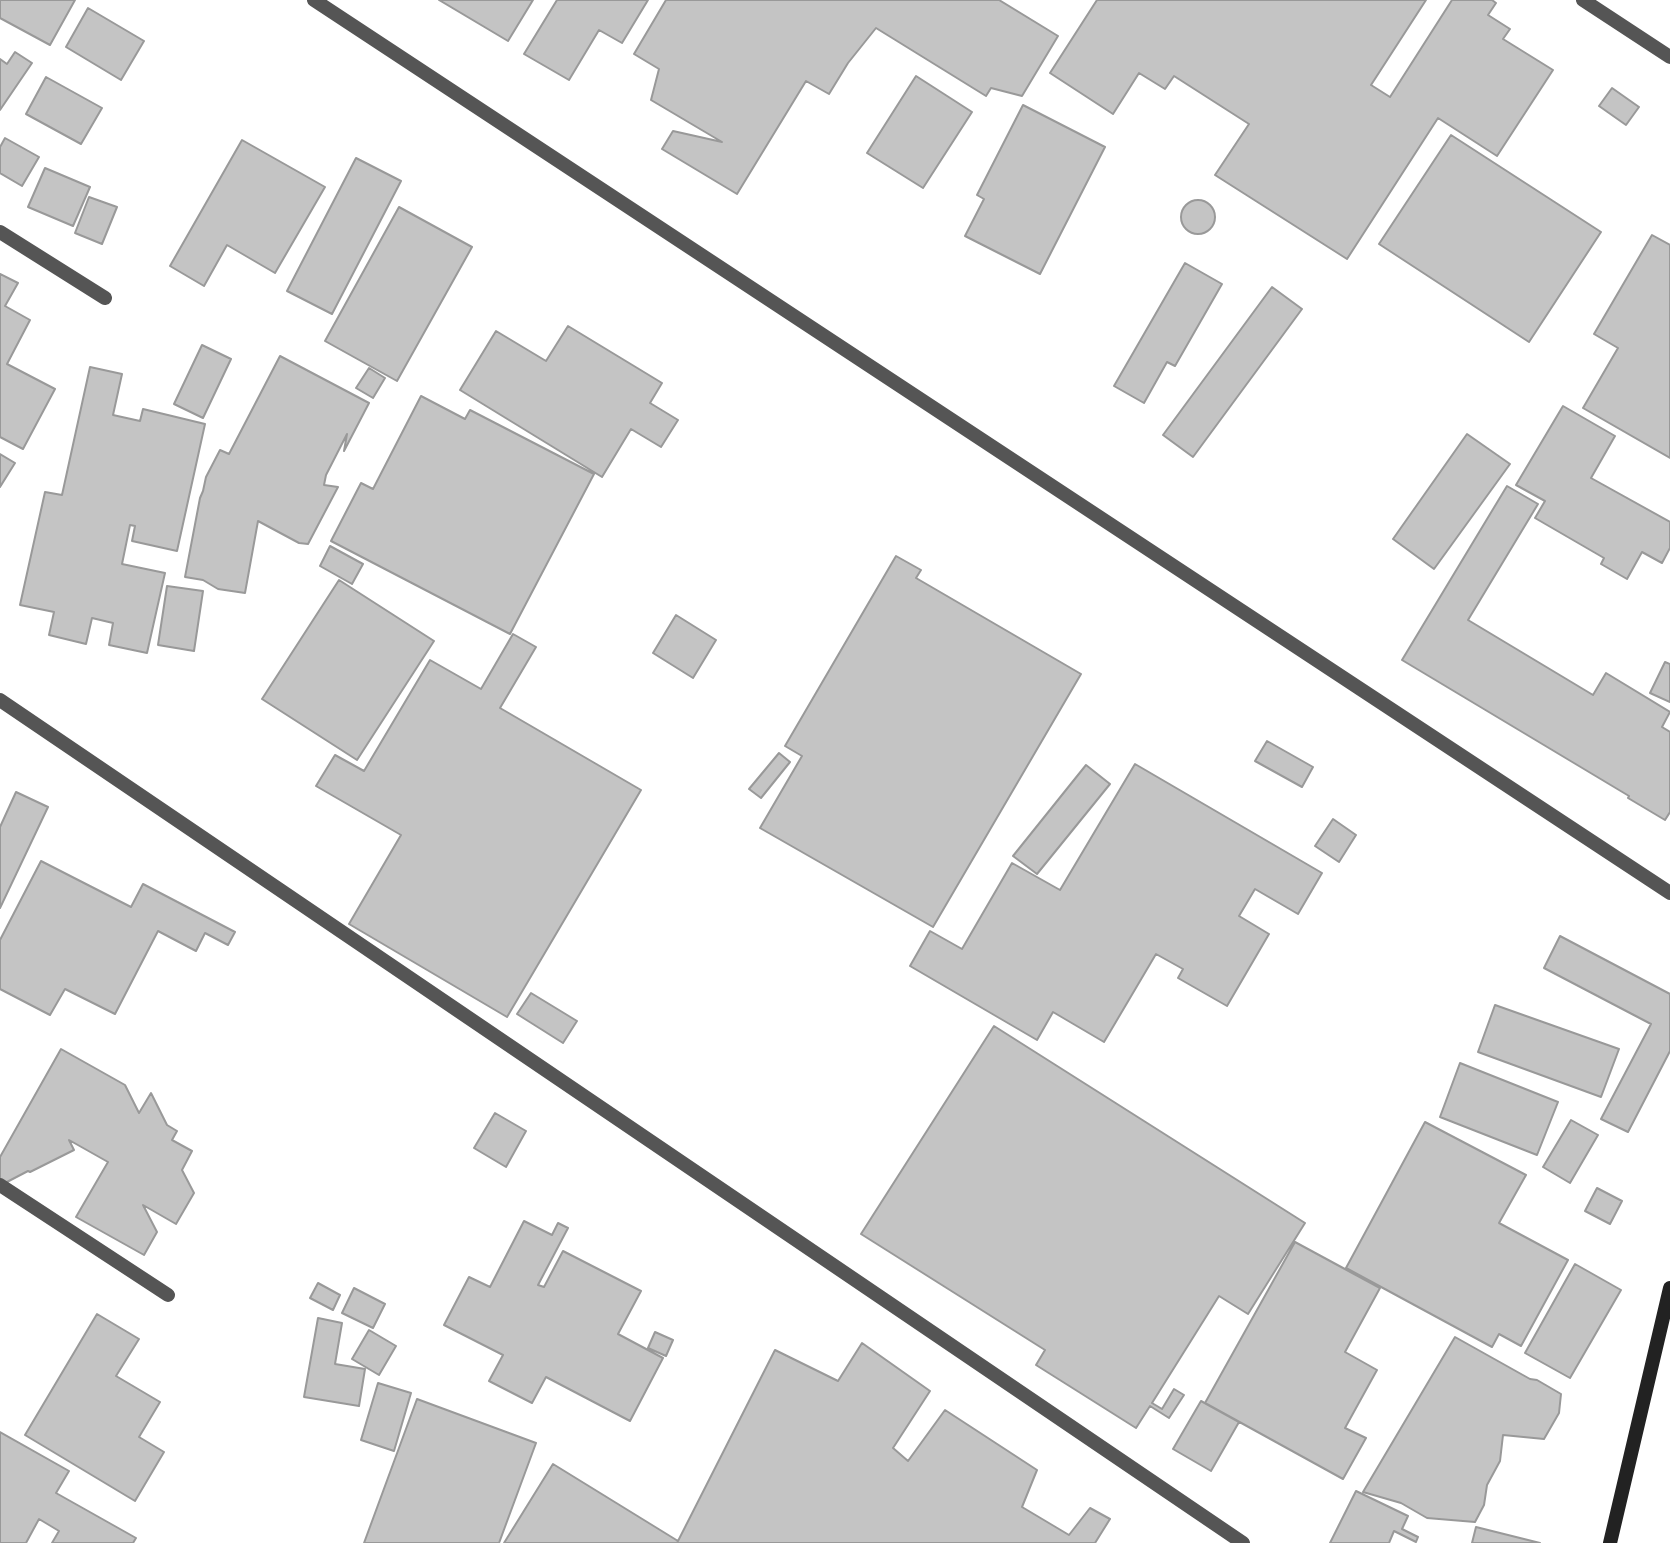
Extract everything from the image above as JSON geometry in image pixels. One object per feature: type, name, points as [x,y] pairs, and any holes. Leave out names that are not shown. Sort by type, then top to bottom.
[{"type":"street","points":[[314,0],[1670,893]]},
{"type":"street","points":[[1583,0],[1670,57]]},
{"type":"street","points":[[0,232],[105,298]]},
{"type":"street","points":[[0,700],[1242,1543]]},
{"type":"street","points":[[0,1185],[168,1295]]},
{"type":"street","points":[[1610,1543],[1670,1288]]},
{"type":"building","points":[[0,0],[75,0],[50,45],[0,18]]},
{"type":"building","points":[[439,0],[533,0],[508,41]]},
{"type":"building","points":[[557,0],[648,0],[622,43],[599,30],[569,80],[524,54]]},
{"type":"building","points":[[666,0],[999,0],[1058,36],[1022,96],[991,88],[986,96],[876,28],[848,63],[829,94],[806,81],[737,194],[662,149],[673,131],[722,142],[651,100],[659,69],[634,54]]},
{"type":"building","points":[[1097,0],[1426,0],[1371,85],[1390,97],[1452,0],[1492,0],[1496,3],[1488,15],[1510,29],[1503,39],[1553,70],[1497,156],[1438,118],[1347,259],[1215,175],[1249,124],[1174,76],[1165,89],[1139,73],[1113,114],[1050,73]]},
{"type":"building","points":[[88,8],[144,41],[121,80],[66,47]]},
{"type":"building","points":[[15,52],[32,63],[0,110],[0,59],[7,64]]},
{"type":"building","points":[[916,76],[972,112],[923,188],[867,153]]},
{"type":"building","points":[[46,77],[102,108],[81,144],[26,114]]},
{"type":"building","points":[[1612,88],[1639,107],[1626,125],[1599,106]]},
{"type":"building","points":[[1023,105],[1105,147],[1040,274],[965,236],[984,199],[977,195]]},
{"type":"building","points":[[1451,135],[1601,232],[1529,342],[1379,244]]},
{"type":"building","points":[[5,138],[39,157],[22,186],[0,173],[0,147]]},
{"type":"building","points":[[242,140],[325,187],[275,273],[227,245],[204,286],[170,266]]},
{"type":"building","points":[[356,158],[401,181],[332,314],[287,291]]},
{"type":"building","points":[[45,168],[90,187],[73,226],[28,207]]},
{"type":"building","points":[[89,197],[117,207],[102,244],[75,233]]},
{"type":"building","points":[[1198,200],[1210,205],[1215,217],[1210,229],[1198,234],[1186,229],[1181,217],[1186,205]]},
{"type":"building","points":[[399,207],[472,247],[397,381],[325,341]]},
{"type":"building","points":[[1652,235],[1670,245],[1670,458],[1583,408],[1618,348],[1594,334]]},
{"type":"building","points":[[1185,263],[1222,284],[1175,366],[1167,362],[1144,403],[1114,386]]},
{"type":"building","points":[[0,274],[18,283],[5,306],[30,320],[7,364],[55,389],[23,449],[0,437]]},
{"type":"building","points":[[1272,287],[1302,309],[1193,457],[1163,435]]},
{"type":"building","points":[[568,326],[662,383],[650,403],[678,420],[661,447],[631,429],[602,477],[460,390],[496,331],[546,361]]},
{"type":"building","points":[[202,345],[231,359],[203,418],[174,404]]},
{"type":"building","points":[[280,356],[369,403],[344,451],[347,434],[326,475],[324,485],[338,487],[308,544],[299,543],[258,521],[245,593],[218,589],[203,580],[185,577],[200,498],[206,477],[220,450],[229,454]]},
{"type":"building","points":[[90,367],[122,374],[113,415],[140,421],[143,409],[205,424],[177,551],[132,541],[135,526],[130,525],[122,564],[165,573],[147,653],[109,645],[113,623],[92,618],[86,644],[49,635],[54,612],[20,605],[45,492],[62,495]]},
{"type":"building","points":[[369,368],[385,378],[373,398],[356,388]]},
{"type":"building","points":[[421,396],[465,419],[470,410],[594,474],[510,634],[331,541],[361,483],[373,489]]},
{"type":"building","points":[[1563,406],[1615,436],[1591,478],[1670,522],[1670,548],[1662,563],[1642,552],[1627,579],[1601,564],[1604,558],[1535,518],[1545,501],[1516,485]]},
{"type":"building","points":[[1467,434],[1510,464],[1434,569],[1393,539]]},
{"type":"building","points":[[0,454],[15,463],[0,487]]},
{"type":"building","points":[[1507,486],[1538,504],[1468,620],[1593,695],[1606,673],[1670,712],[1662,727],[1670,732],[1670,812],[1665,820],[1402,660]]},
{"type":"building","points":[[330,546],[363,564],[352,584],[320,566]]},
{"type":"building","points":[[896,556],[921,570],[916,578],[1081,674],[933,927],[760,828],[802,756],[785,746]]},
{"type":"building","points":[[339,580],[434,641],[357,760],[262,699]]},
{"type":"building","points":[[167,586],[203,591],[194,651],[158,645]]},
{"type":"building","points":[[676,615],[716,640],[693,678],[653,653]]},
{"type":"building","points":[[513,634],[536,647],[500,708],[641,790],[507,1017],[349,924],[401,835],[316,786],[335,755],[364,771],[430,660],[481,689]]},
{"type":"building","points":[[1665,662],[1670,664],[1670,702],[1650,693]]},
{"type":"building","points":[[1267,741],[1313,767],[1302,787],[1255,761]]},
{"type":"building","points":[[779,753],[790,762],[761,798],[749,789]]},
{"type":"building","points":[[1135,764],[1322,873],[1298,914],[1255,889],[1239,916],[1269,934],[1227,1006],[1178,978],[1183,969],[1156,954],[1104,1042],[1053,1012],[1037,1040],[910,966],[930,931],[962,949],[1012,863],[1060,890]]},
{"type":"building","points":[[1086,765],[1110,784],[1037,874],[1013,856]]},
{"type":"building","points":[[16,792],[48,807],[0,908],[0,827]]},
{"type":"building","points":[[1333,819],[1356,835],[1339,862],[1315,846]]},
{"type":"building","points":[[41,861],[131,907],[143,884],[235,932],[228,945],[205,933],[196,951],[158,931],[115,1014],[65,989],[50,1015],[0,989],[0,940]]},
{"type":"building","points":[[1560,936],[1670,994],[1670,1051],[1628,1132],[1601,1119],[1651,1024],[1544,968]]},
{"type":"building","points":[[531,993],[577,1021],[563,1043],[517,1014]]},
{"type":"building","points":[[1495,1005],[1619,1049],[1601,1097],[1478,1052]]},
{"type":"building","points":[[994,1026],[1305,1223],[1248,1314],[1219,1296],[1152,1403],[1162,1409],[1174,1389],[1184,1395],[1169,1418],[1150,1406],[1136,1428],[1036,1365],[1045,1350],[861,1234]]},
{"type":"building","points":[[61,1049],[125,1085],[139,1113],[151,1093],[167,1125],[177,1131],[172,1140],[192,1151],[182,1170],[194,1193],[176,1224],[143,1205],[157,1232],[144,1255],[76,1217],[108,1162],[69,1140],[74,1150],[5,1183],[0,1180],[0,1157]]},
{"type":"building","points":[[1460,1063],[1558,1102],[1537,1155],[1440,1117]]},
{"type":"building","points":[[495,1113],[526,1131],[506,1167],[474,1148]]},
{"type":"building","points":[[1571,1120],[1598,1135],[1570,1183],[1543,1167]]},
{"type":"building","points":[[1425,1122],[1526,1175],[1499,1223],[1568,1260],[1521,1346],[1499,1334],[1492,1347],[1346,1268]]},
{"type":"building","points":[[1597,1188],[1622,1201],[1610,1224],[1585,1211]]},
{"type":"building","points":[[524,1221],[552,1235],[558,1223],[568,1228],[538,1285],[544,1287],[563,1251],[641,1291],[618,1334],[663,1358],[630,1421],[546,1377],[532,1403],[489,1381],[503,1355],[444,1325],[469,1277],[490,1287]]},
{"type":"building","points":[[1295,1242],[1380,1288],[1345,1352],[1377,1370],[1345,1428],[1366,1438],[1343,1479],[1205,1403]]},
{"type":"building","points":[[1575,1264],[1621,1290],[1570,1378],[1525,1353]]},
{"type":"building","points":[[318,1283],[340,1295],[333,1310],[310,1298]]},
{"type":"building","points":[[354,1288],[385,1304],[373,1328],[342,1313]]},
{"type":"building","points":[[97,1314],[139,1339],[116,1376],[160,1402],[139,1437],[164,1452],[135,1501],[25,1435]]},
{"type":"building","points":[[318,1318],[342,1323],[335,1364],[365,1369],[359,1406],[304,1397]]},
{"type":"building","points":[[369,1330],[396,1346],[379,1375],[352,1359]]},
{"type":"building","points":[[655,1332],[673,1340],[666,1356],[648,1348]]},
{"type":"building","points":[[1455,1337],[1561,1394],[1559,1413],[1544,1439],[1503,1435],[1500,1461],[1487,1485],[1484,1505],[1475,1522],[1427,1518],[1401,1503],[1363,1492]]},
{"type":"building","points":[[862,1343],[930,1391],[893,1448],[908,1461],[945,1410],[1037,1470],[1022,1507],[1069,1535],[1090,1508],[1110,1519],[1095,1543],[677,1543],[775,1350],[838,1381]]},
{"type":"building","points":[[378,1383],[411,1393],[394,1451],[361,1440]]},
{"type":"building","points":[[417,1399],[536,1443],[499,1543],[364,1543]]},
{"type":"building","points":[[1201,1401],[1239,1422],[1211,1471],[1173,1449]]},
{"type":"building","points":[[0,1432],[69,1471],[56,1493],[136,1538],[133,1543],[52,1543],[59,1531],[39,1519],[26,1543],[0,1543]]},
{"type":"building","points":[[553,1464],[678,1541],[677,1543],[504,1543]]},
{"type":"building","points":[[1356,1491],[1408,1516],[1402,1529],[1418,1537],[1416,1542],[1394,1531],[1389,1543],[1330,1543]]},
{"type":"building","points":[[1476,1527],[1540,1543],[1472,1543]]}]
